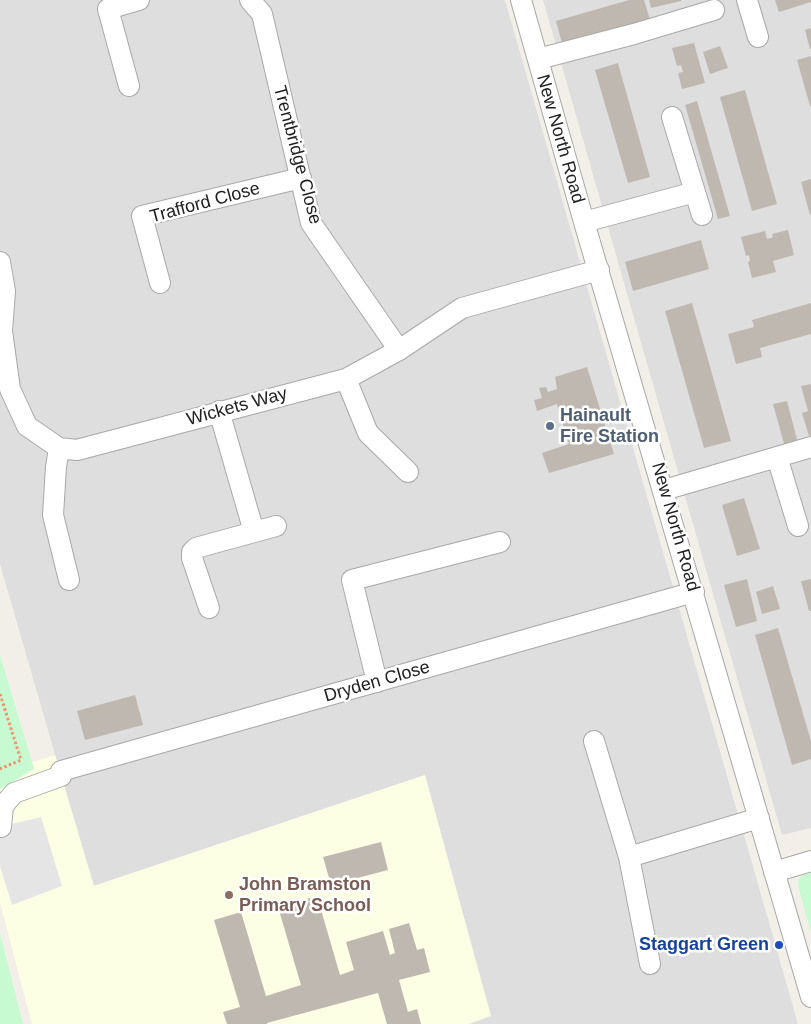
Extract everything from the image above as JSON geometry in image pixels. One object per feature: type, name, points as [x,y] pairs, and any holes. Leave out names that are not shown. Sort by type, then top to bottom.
[{"type":"street","points":[[129,86],[108,9],[139,0]]},
{"type":"street","name":"Trentbridge Close","points":[[250,0],[262,14],[311,223],[399,350]]},
{"type":"street","name":"New North Road","points":[[521,0],[811,998]]},
{"type":"street","points":[[748,0],[758,37]]},
{"type":"street","points":[[538,59],[634,34],[714,10]]},
{"type":"street","points":[[672,117],[702,215]]},
{"type":"street","name":"Trafford Close","points":[[160,283],[142,216],[301,178]]},
{"type":"street","points":[[584,222],[695,192]]},
{"type":"street","points":[[0,262],[5,291],[2,331],[10,389],[27,426],[59,448],[53,515],[70,580]]},
{"type":"street","name":"Wickets Way","points":[[59,448],[77,450],[346,379],[399,350],[462,308],[599,270]]},
{"type":"street","points":[[346,379],[368,433],[408,472]]},
{"type":"street","points":[[219,411],[254,532]]},
{"type":"street","points":[[664,490],[811,448]]},
{"type":"street","points":[[777,457],[798,526]]},
{"type":"street","points":[[209,608],[192,558],[192,552],[196,548],[276,526]]},
{"type":"street","points":[[377,682],[352,580],[500,542]]},
{"type":"street","name":"Dryden Close","points":[[1,827],[3,806],[14,793],[61,776],[61,771],[694,592]]},
{"type":"street","points":[[594,741],[629,857],[650,964]]},
{"type":"street","points":[[629,857],[759,818]]},
{"type":"street","points":[[774,872],[811,861]]},
{"type":"path","points":[[0,694],[21,760],[0,769]]},
{"type":"shaded area","points":[[0,0],[505,0],[798,1024],[466,1024],[425,775],[93,886],[0,564]]},
{"type":"shaded area","points":[[543,0],[811,0],[811,828],[782,835]]},
{"type":"shaded area","name":"John Bramston Primary School","points":[[55,755],[94,886],[425,775],[491,1016],[469,1024],[32,1024],[0,903],[0,772]]},
{"type":"shaded area","points":[[41,817],[62,886],[12,905],[0,866],[0,827]]},
{"type":"green space","points":[[0,655],[34,769],[0,789]]},
{"type":"green space","points":[[811,867],[811,933],[798,880]]},
{"type":"green space","points":[[0,934],[23,1024],[0,1024]]},
{"type":"building","points":[[629,0],[644,0],[651,23],[563,47],[556,21]]},
{"type":"building","points":[[649,0],[681,0],[681,1],[651,8]]},
{"type":"building","points":[[775,0],[811,0],[811,2],[779,12]]},
{"type":"building","points":[[811,28],[811,49],[810,49],[805,30]]},
{"type":"building","points":[[694,43],[705,83],[682,89],[678,73],[683,72],[681,65],[677,66],[672,48]]},
{"type":"building","points":[[720,46],[728,68],[710,74],[703,52]]},
{"type":"building","points":[[811,56],[811,106],[810,106],[797,60]]},
{"type":"building","points":[[618,63],[650,177],[628,183],[595,70]]},
{"type":"building","points":[[745,90],[777,204],[752,211],[720,97]]},
{"type":"building","points":[[697,101],[730,216],[718,219],[685,105]]},
{"type":"building","points":[[811,179],[811,214],[810,215],[801,182]]},
{"type":"building","points":[[788,230],[794,255],[773,261],[776,272],[752,278],[748,262],[750,261],[749,255],[746,256],[741,237],[765,231],[767,239],[773,237],[772,234]]},
{"type":"building","points":[[701,240],[709,269],[633,291],[625,262]]},
{"type":"building","points":[[692,303],[731,441],[704,448],[665,311]]},
{"type":"building","points":[[811,303],[811,334],[760,348],[762,357],[736,364],[728,334],[754,327],[752,320]]},
{"type":"building","points":[[587,367],[614,454],[549,473],[542,453],[569,444],[557,404],[537,411],[534,400],[542,398],[539,388],[546,387],[548,392],[557,389],[555,377]]},
{"type":"building","points":[[811,384],[811,436],[809,436],[802,413],[808,411],[801,386]]},
{"type":"building","points":[[787,401],[799,447],[786,451],[773,404]]},
{"type":"building","points":[[744,498],[760,549],[737,556],[722,505]]},
{"type":"building","points":[[747,579],[757,621],[736,627],[724,585]]},
{"type":"building","points":[[811,579],[811,611],[809,611],[801,581]]},
{"type":"building","points":[[773,586],[780,609],[762,614],[756,592]]},
{"type":"building","points":[[778,628],[811,741],[811,759],[792,765],[755,635]]},
{"type":"building","points":[[135,695],[143,725],[85,740],[77,711]]},
{"type":"building","points":[[381,842],[388,870],[331,885],[323,857]]},
{"type":"building","points":[[317,896],[340,975],[354,970],[346,942],[383,931],[390,955],[395,953],[389,929],[409,923],[417,950],[424,948],[430,972],[399,980],[408,1012],[417,1009],[421,1024],[387,1024],[378,993],[267,1024],[227,1024],[223,1012],[240,1007],[214,920],[241,912],[266,996],[301,985],[278,907]]},
{"type":"place","name":"Hainault Fire Station","points":[[550,426]]},
{"type":"place","name":"John Bramston Primary School","points":[[229,895]]},
{"type":"place","name":"Staggart Green","points":[[779,945]]}]
